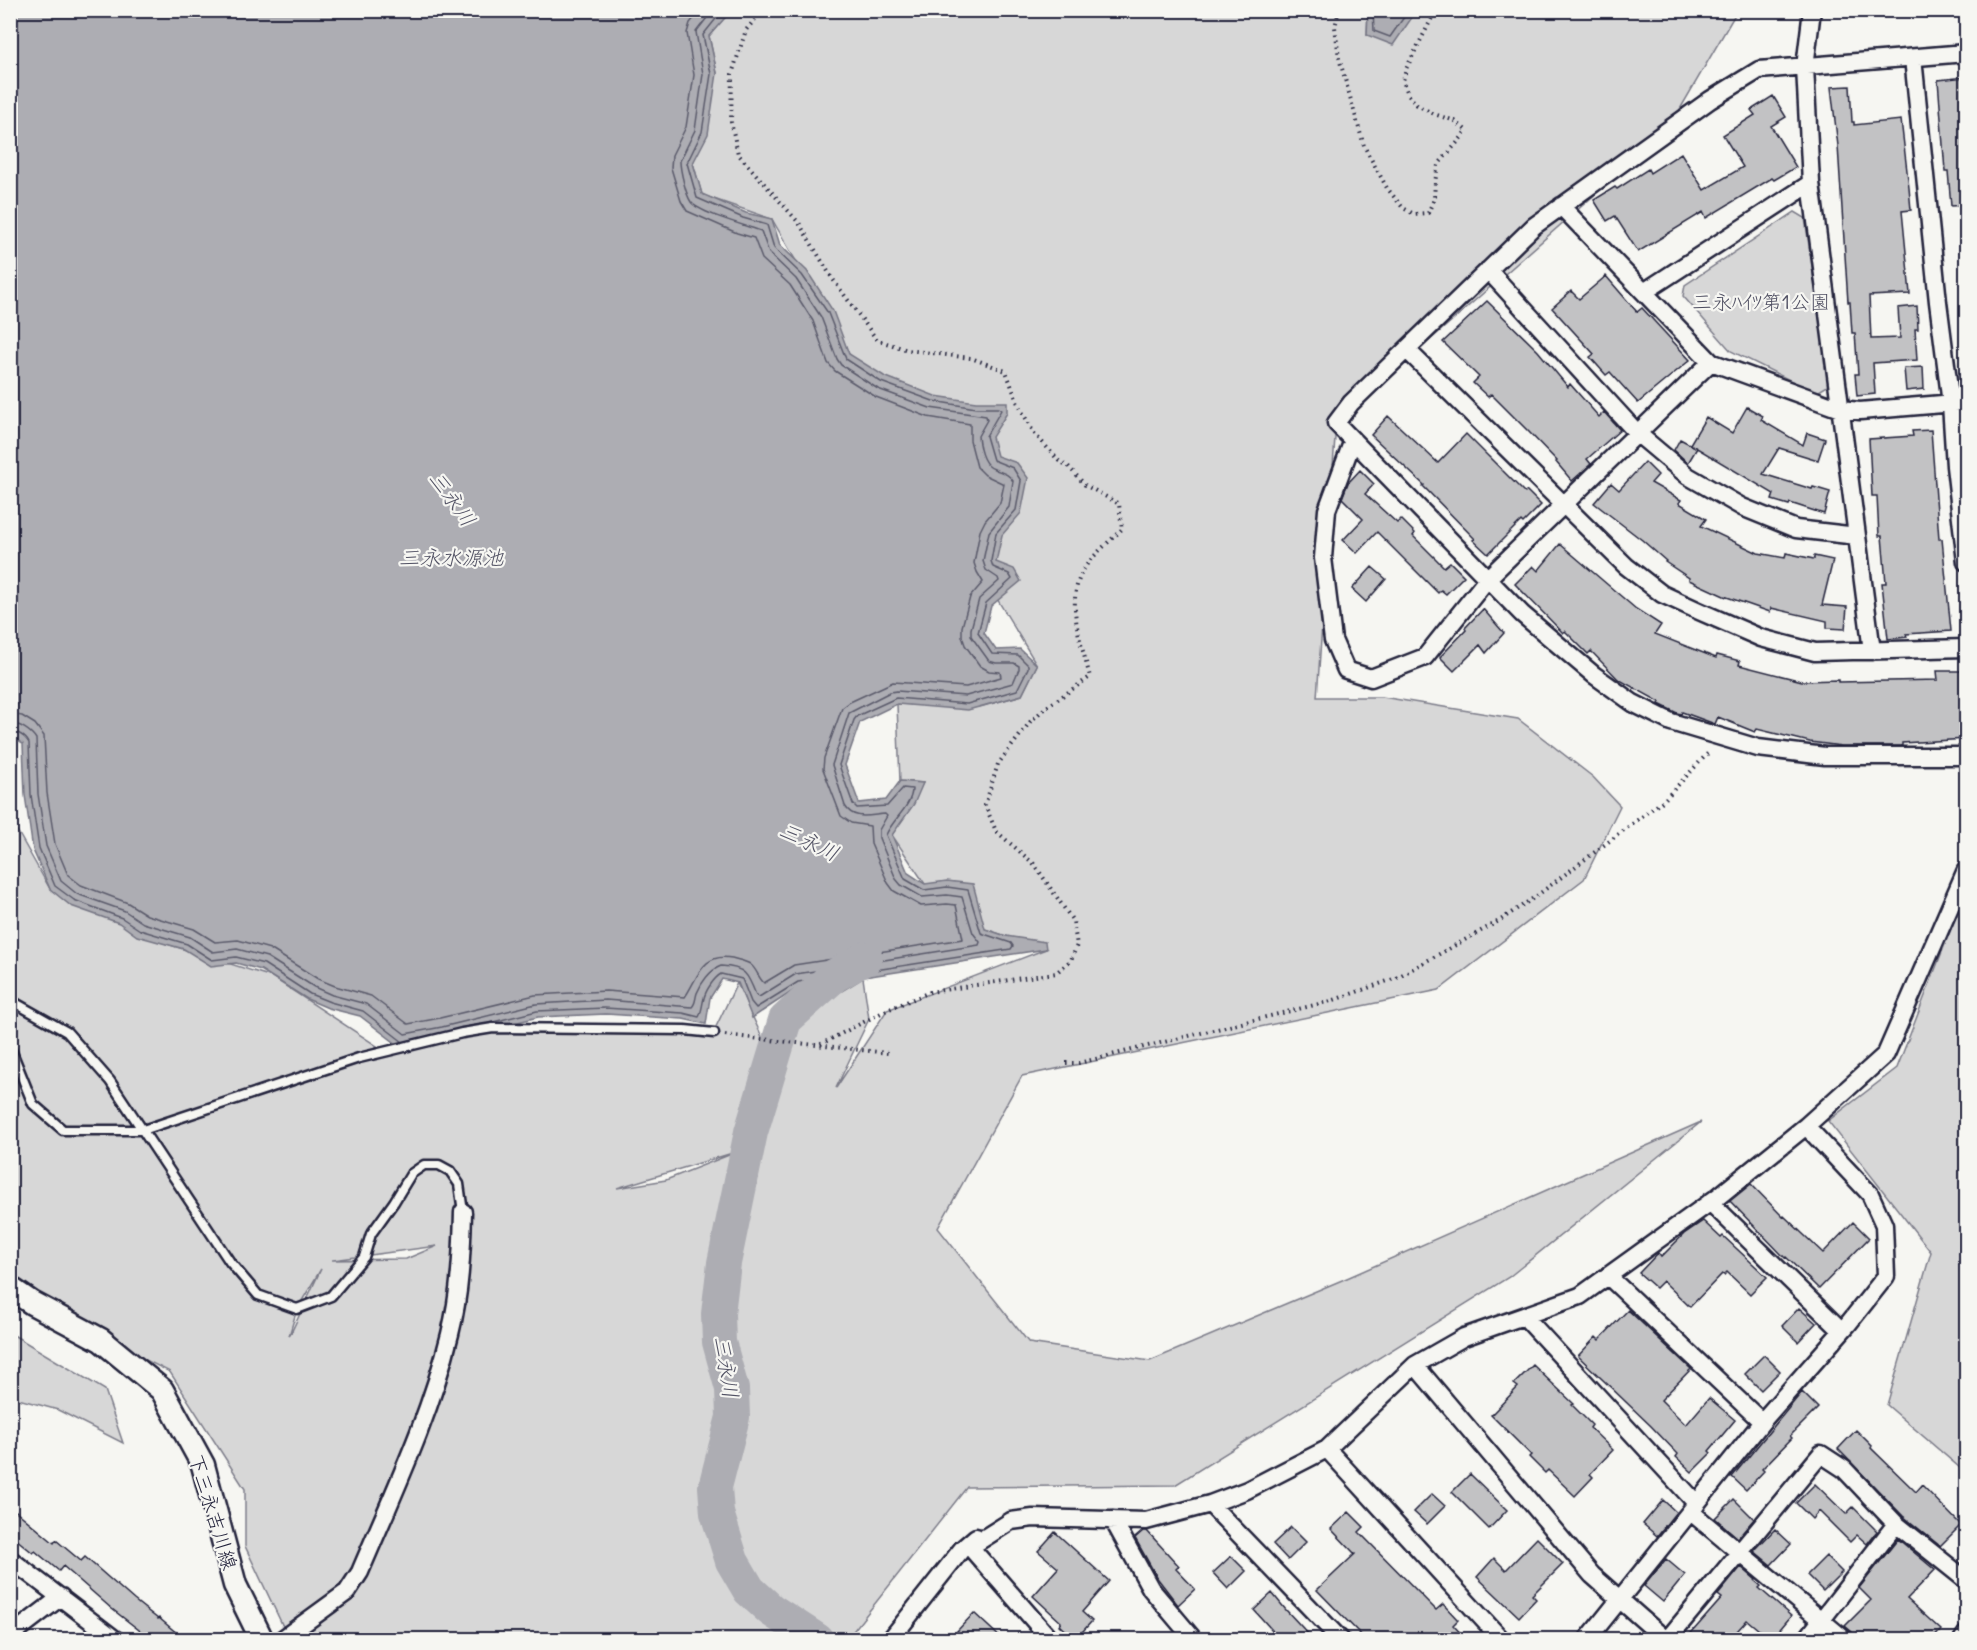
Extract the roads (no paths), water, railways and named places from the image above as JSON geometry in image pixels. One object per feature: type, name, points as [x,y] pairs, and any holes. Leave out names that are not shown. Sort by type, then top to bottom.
[{"type":"main road","name":"下三永吉川線","points":[[10,1288],[32,1303],[101,1340],[162,1390],[203,1465],[235,1585],[262,1640]]},
{"type":"street","points":[[1812,10],[1805,67],[1811,183],[1872,651]]},
{"type":"street","points":[[1966,53],[1759,70],[1710,100],[1534,226],[1351,404],[1336,423],[1522,615],[1594,675],[1634,703],[1671,722],[1758,748],[1825,756],[1966,756]]},
{"type":"street","points":[[1913,58],[1938,302],[1959,403],[1955,466],[1966,562]]},
{"type":"street","points":[[1644,292],[1811,183]]},
{"type":"street","points":[[1561,206],[1711,362],[1840,409],[1860,411],[1959,403]]},
{"type":"street","points":[[1488,270],[1638,434],[1688,476],[1742,507],[1796,529],[1857,536]]},
{"type":"street","points":[[1407,350],[1563,506],[1626,566],[1662,594],[1761,638],[1815,652],[1966,648]]},
{"type":"street","points":[[1353,440],[1327,510],[1323,558],[1333,640],[1346,670],[1371,678],[1425,657],[1488,578],[1711,362]]},
{"type":"street","points":[[969,1547],[1011,1521],[1033,1518],[1146,1521],[1210,1504],[1247,1490],[1327,1449],[1415,1365],[1464,1337],[1580,1296],[1710,1202],[1806,1126],[1886,1054],[1966,870]]},
{"type":"street","points":[[1587,1640],[1762,1422],[1842,1331],[1886,1276],[1884,1225],[1870,1194],[1806,1126]]},
{"type":"street","points":[[1710,1202],[1842,1331]]},
{"type":"street","points":[[281,1640],[347,1593],[360,1572],[421,1428],[450,1333],[462,1258],[463,1212]]},
{"type":"street","points":[[1608,1276],[1762,1422]]},
{"type":"street","points":[[1524,1316],[1694,1508],[1739,1552],[1845,1640]]},
{"type":"street","points":[[1415,1365],[1592,1575],[1666,1640],[1821,1454],[1844,1469],[1896,1524],[1966,1580]]},
{"type":"street","points":[[1327,1449],[1502,1640]]},
{"type":"street","points":[[1210,1504],[1341,1640]]},
{"type":"street","points":[[1113,1520],[1151,1589],[1194,1640]]},
{"type":"street","points":[[1806,1640],[1896,1524]]},
{"type":"street","points":[[890,1640],[962,1549],[977,1537],[969,1547]]},
{"type":"street","points":[[969,1547],[1051,1640]]},
{"type":"street","points":[[10,1559],[116,1640]]},
{"type":"street","points":[[10,1636],[61,1597]]},
{"type":"street","points":[[1962,1640],[1966,1634]]},
{"type":"lane","points":[[10,1000],[67,1032],[110,1081],[230,1262],[258,1295],[297,1309],[331,1296],[364,1257],[371,1234],[411,1174],[424,1165],[439,1166],[450,1171],[459,1184],[463,1212]]},
{"type":"lane","points":[[10,1047],[33,1104],[63,1130],[143,1130],[359,1058],[462,1033],[504,1028],[685,1030],[714,1034]]},
{"type":"water","points":[[1415,10],[1415,13],[1393,45],[1367,35],[1368,11]]},
{"type":"water","name":"三永水源池","points":[[10,11],[731,11],[709,36],[717,73],[708,134],[693,163],[702,194],[746,213],[772,219],[780,245],[807,271],[833,311],[849,354],[884,376],[935,396],[976,402],[1007,402],[1007,413],[992,437],[997,456],[1017,463],[1028,478],[1021,513],[1002,535],[996,562],[1014,569],[1021,581],[991,606],[984,633],[996,650],[1020,649],[1037,665],[1022,695],[968,710],[897,704],[860,722],[845,765],[859,803],[886,800],[900,781],[923,783],[914,804],[892,835],[908,873],[925,884],[947,881],[973,884],[985,929],[1006,936],[1045,942],[1046,949],[799,987],[752,1018],[738,983],[722,979],[710,998],[706,1024],[683,1019],[606,1014],[538,1017],[402,1048],[360,1016],[328,1008],[307,999],[261,970],[236,963],[211,966],[184,949],[137,936],[119,923],[71,906],[50,889],[33,850],[25,795],[23,744],[10,736]]},
{"type":"waterway","name":"三永川","points":[[817,1640],[771,1610],[749,1590],[732,1561],[717,1513],[715,1487],[733,1417],[732,1389],[719,1342],[718,1314],[724,1263],[751,1132],[785,1020],[834,976],[866,958]]},
{"type":"park label","name":"三永ﾊｲﾂ第1公園","points":[[1761,302]]}]
